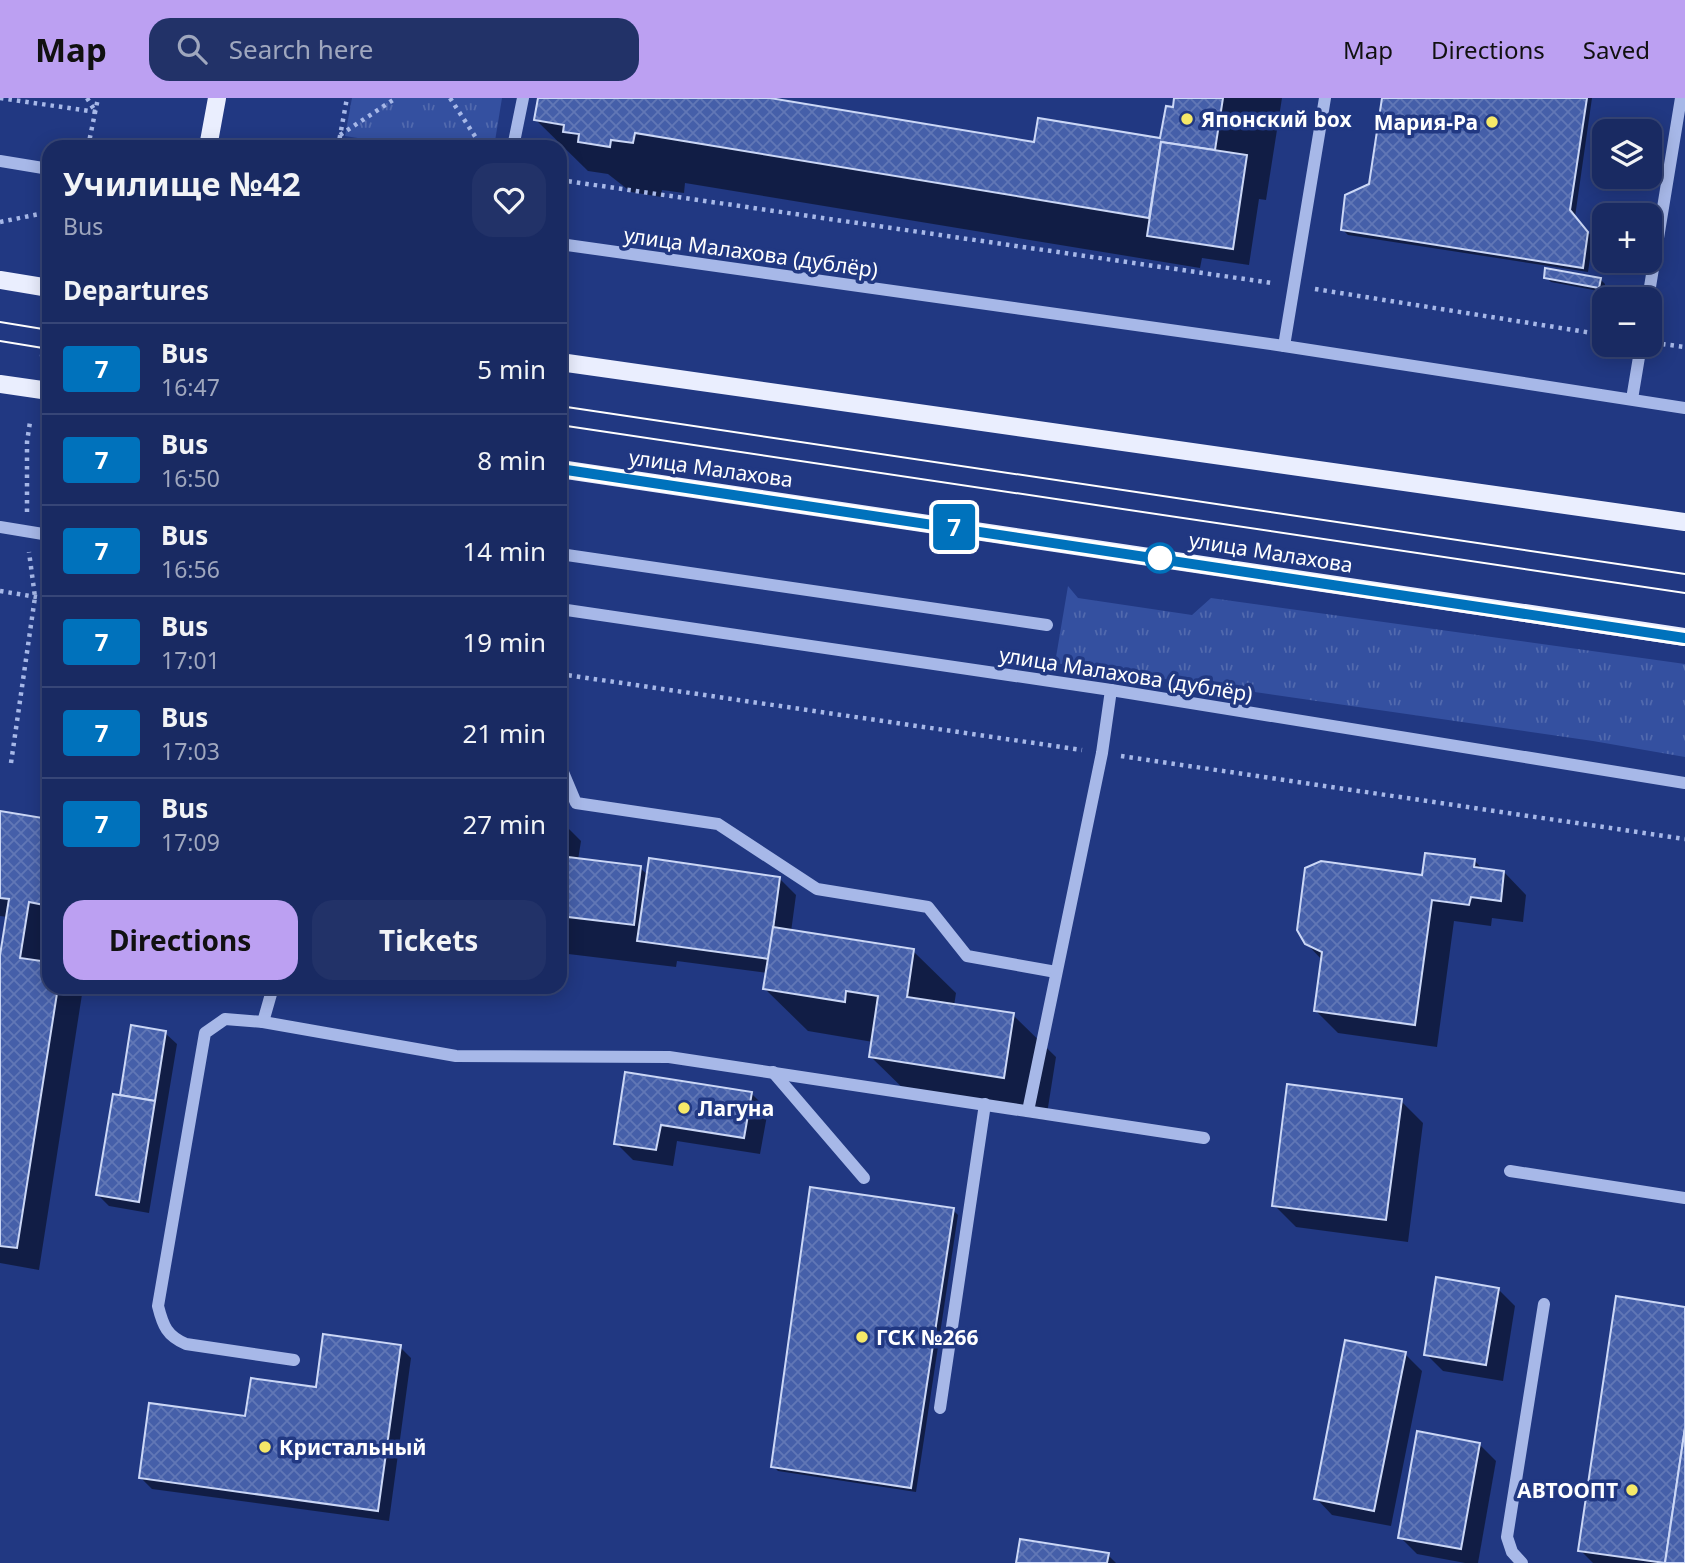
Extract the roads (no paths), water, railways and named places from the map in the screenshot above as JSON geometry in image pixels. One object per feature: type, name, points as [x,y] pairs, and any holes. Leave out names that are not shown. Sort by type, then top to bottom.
[{"type":"main road","points":[[209,140],[218,98]]},
{"type":"main road","points":[[0,280],[42,287]]},
{"type":"main road","points":[[567,363],[1578,509],[1685,522]]},
{"type":"main road","points":[[0,384],[42,390]]},
{"type":"main road","name":"улица Малахова","points":[[567,470],[1685,638]]},
{"type":"street","points":[[514,140],[523,98]]},
{"type":"street","points":[[1284,346],[1325,98]]},
{"type":"street","points":[[1650,287],[1681,98]]},
{"type":"street","points":[[0,161],[42,168]]},
{"type":"street","name":"улица Малахова (дублёр)","points":[[567,245],[1284,346],[1685,408]]},
{"type":"street","points":[[1632,399],[1639,357]]},
{"type":"street","points":[[0,527],[42,534]]},
{"type":"street","points":[[567,555],[1047,625]]},
{"type":"street","name":"улица Малахова (дублёр)","points":[[567,610],[1111,690],[1685,783]]},
{"type":"street","points":[[1028,1111],[1102,753],[1111,690]]},
{"type":"street","points":[[567,782],[576,803],[718,824],[817,889],[928,906],[967,956],[1056,972]]},
{"type":"street","points":[[262,1022],[271,994]]},
{"type":"street","points":[[294,1360],[186,1344],[171,1338],[163,1325],[158,1306],[205,1033],[225,1019],[262,1022],[456,1056],[669,1056],[1204,1138]]},
{"type":"street","points":[[773,1072],[863,1178]]},
{"type":"street","points":[[940,1408],[985,1104]]},
{"type":"street","points":[[1510,1171],[1685,1198]]},
{"type":"street","points":[[1522,1563],[1512,1552],[1507,1537],[1544,1304]]},
{"type":"tram line","points":[[0,322],[42,329]]},
{"type":"tram line","points":[[0,341],[42,348]]},
{"type":"tram line","points":[[567,407],[1685,574]]},
{"type":"tram line","points":[[567,426],[1685,593]]},
{"type":"place","name":"Японский box","points":[[1187,119]]},
{"type":"place","name":"Мария-Ра","points":[[1492,122]]},
{"type":"place","name":"Лагуна","points":[[684,1108]]},
{"type":"place","name":"ГСК №266","points":[[862,1337]]},
{"type":"place","name":"Кристальный","points":[[265,1447]]},
{"type":"place","name":"АВТООПТ","points":[[1632,1490]]}]
